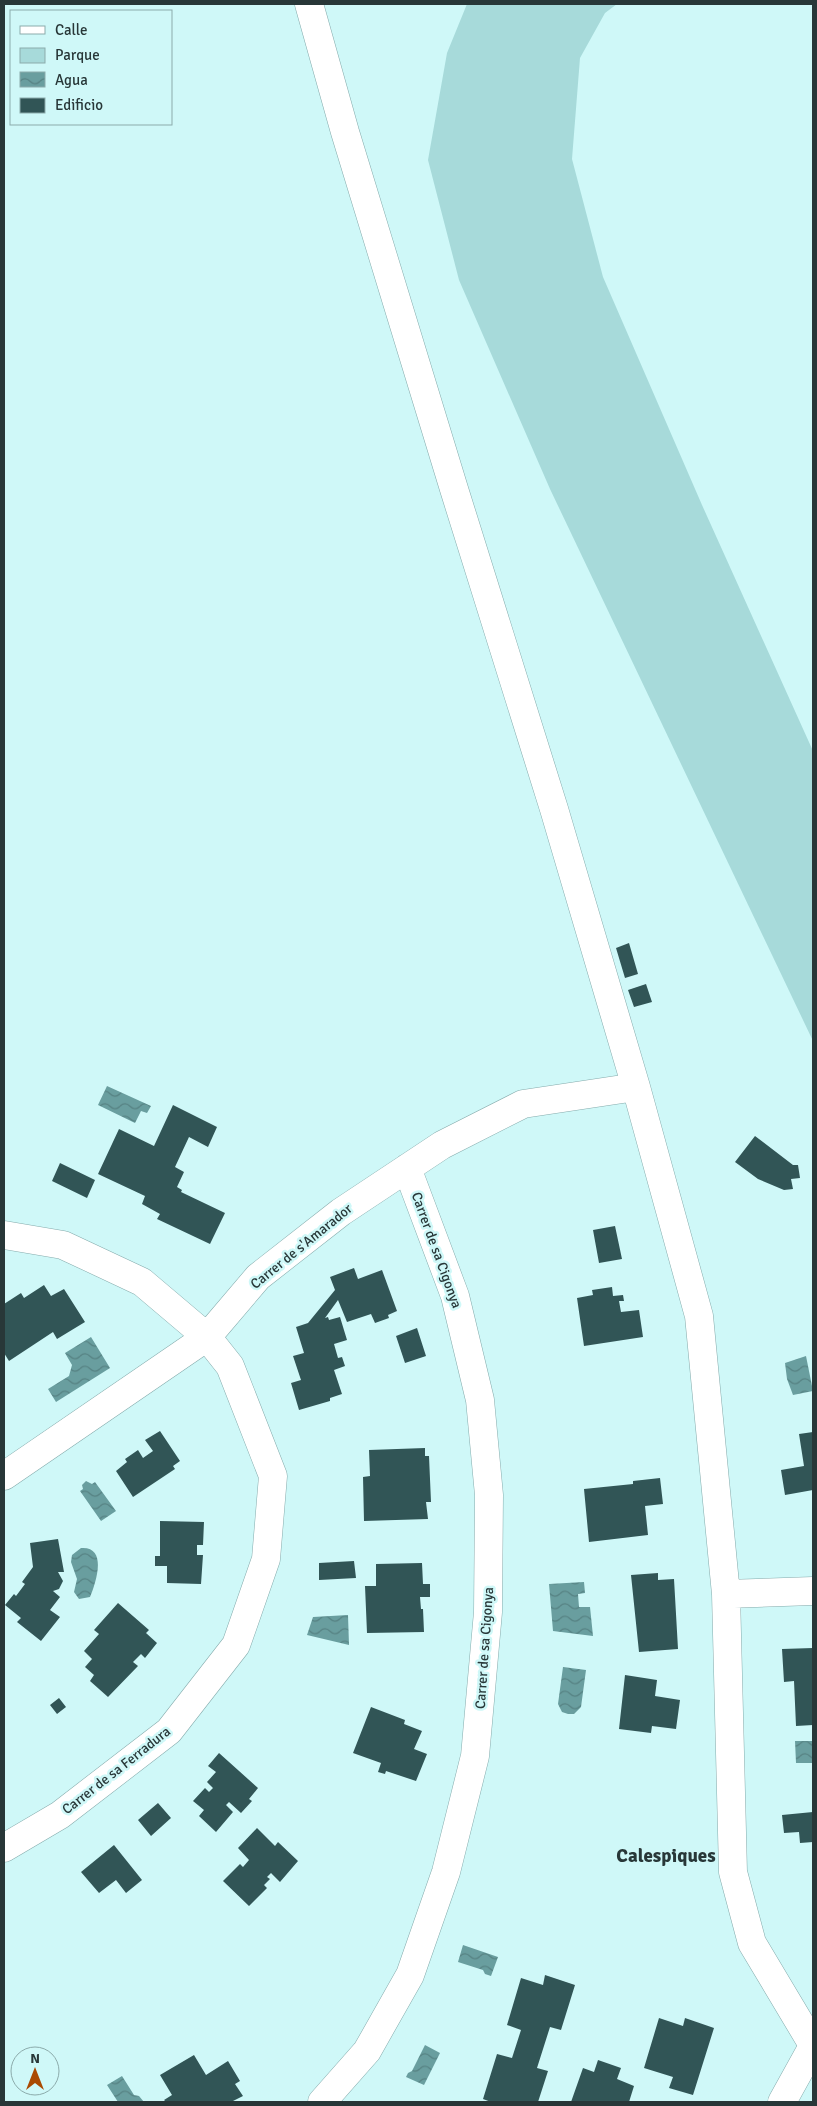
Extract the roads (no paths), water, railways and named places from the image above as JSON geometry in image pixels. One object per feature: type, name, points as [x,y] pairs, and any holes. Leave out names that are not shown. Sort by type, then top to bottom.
[{"type":"street","points":[[309,4],[345,132],[451,480],[557,818],[636,1087],[699,1316],[726,1594],[733,1872],[752,1943],[813,2046],[782,2102]]},
{"type":"street","name":"Carrer de s'Amarador","points":[[4,1476],[207,1337],[258,1277],[341,1212],[442,1145],[523,1104],[636,1087]]},
{"type":"street","name":"Carrer de sa Cigonya","points":[[322,2102],[367,2051],[410,1975],[446,1872],[475,1756],[488,1612],[489,1495],[480,1400],[455,1296],[407,1168]]},
{"type":"street","name":"Carrer de sa Ferradura","points":[[4,1235],[63,1246],[142,1282],[207,1337],[230,1366],[273,1476],[266,1559],[236,1645],[169,1731],[60,1815],[4,1848]]},
{"type":"street","points":[[726,1594],[813,1590]]},
{"type":"water","points":[[107,1086],[151,1106],[147,1113],[141,1111],[135,1123],[98,1105]]},
{"type":"water","points":[[91,1337],[110,1368],[56,1402],[48,1389],[69,1376],[72,1365],[65,1353]]},
{"type":"water","points":[[806,1356],[813,1391],[793,1395],[787,1379],[785,1363]]},
{"type":"water","points":[[86,1481],[92,1484],[95,1482],[116,1511],[101,1521],[80,1491],[83,1489],[82,1485]]},
{"type":"water","points":[[81,1548],[89,1549],[95,1553],[98,1566],[90,1597],[79,1599],[74,1592],[77,1579],[71,1562],[72,1555]]},
{"type":"water","points":[[584,1582],[585,1593],[578,1594],[579,1607],[590,1607],[593,1636],[553,1631],[549,1584]]},
{"type":"water","points":[[348,1615],[349,1645],[307,1635],[313,1617]]},
{"type":"water","points":[[563,1667],[586,1670],[581,1707],[574,1714],[562,1712],[558,1704]]},
{"type":"water","points":[[795,1741],[813,1741],[813,1763],[796,1763]]},
{"type":"water","points":[[463,1945],[498,1957],[491,1976],[485,1974],[483,1970],[458,1962]]},
{"type":"water","points":[[425,2045],[440,2053],[424,2085],[406,2077],[412,2071]]},
{"type":"water","points":[[122,2076],[134,2095],[139,2096],[144,2102],[118,2102],[107,2085]]},
{"type":"district","name":"Calespiques","points":[[666,1855]]}]
